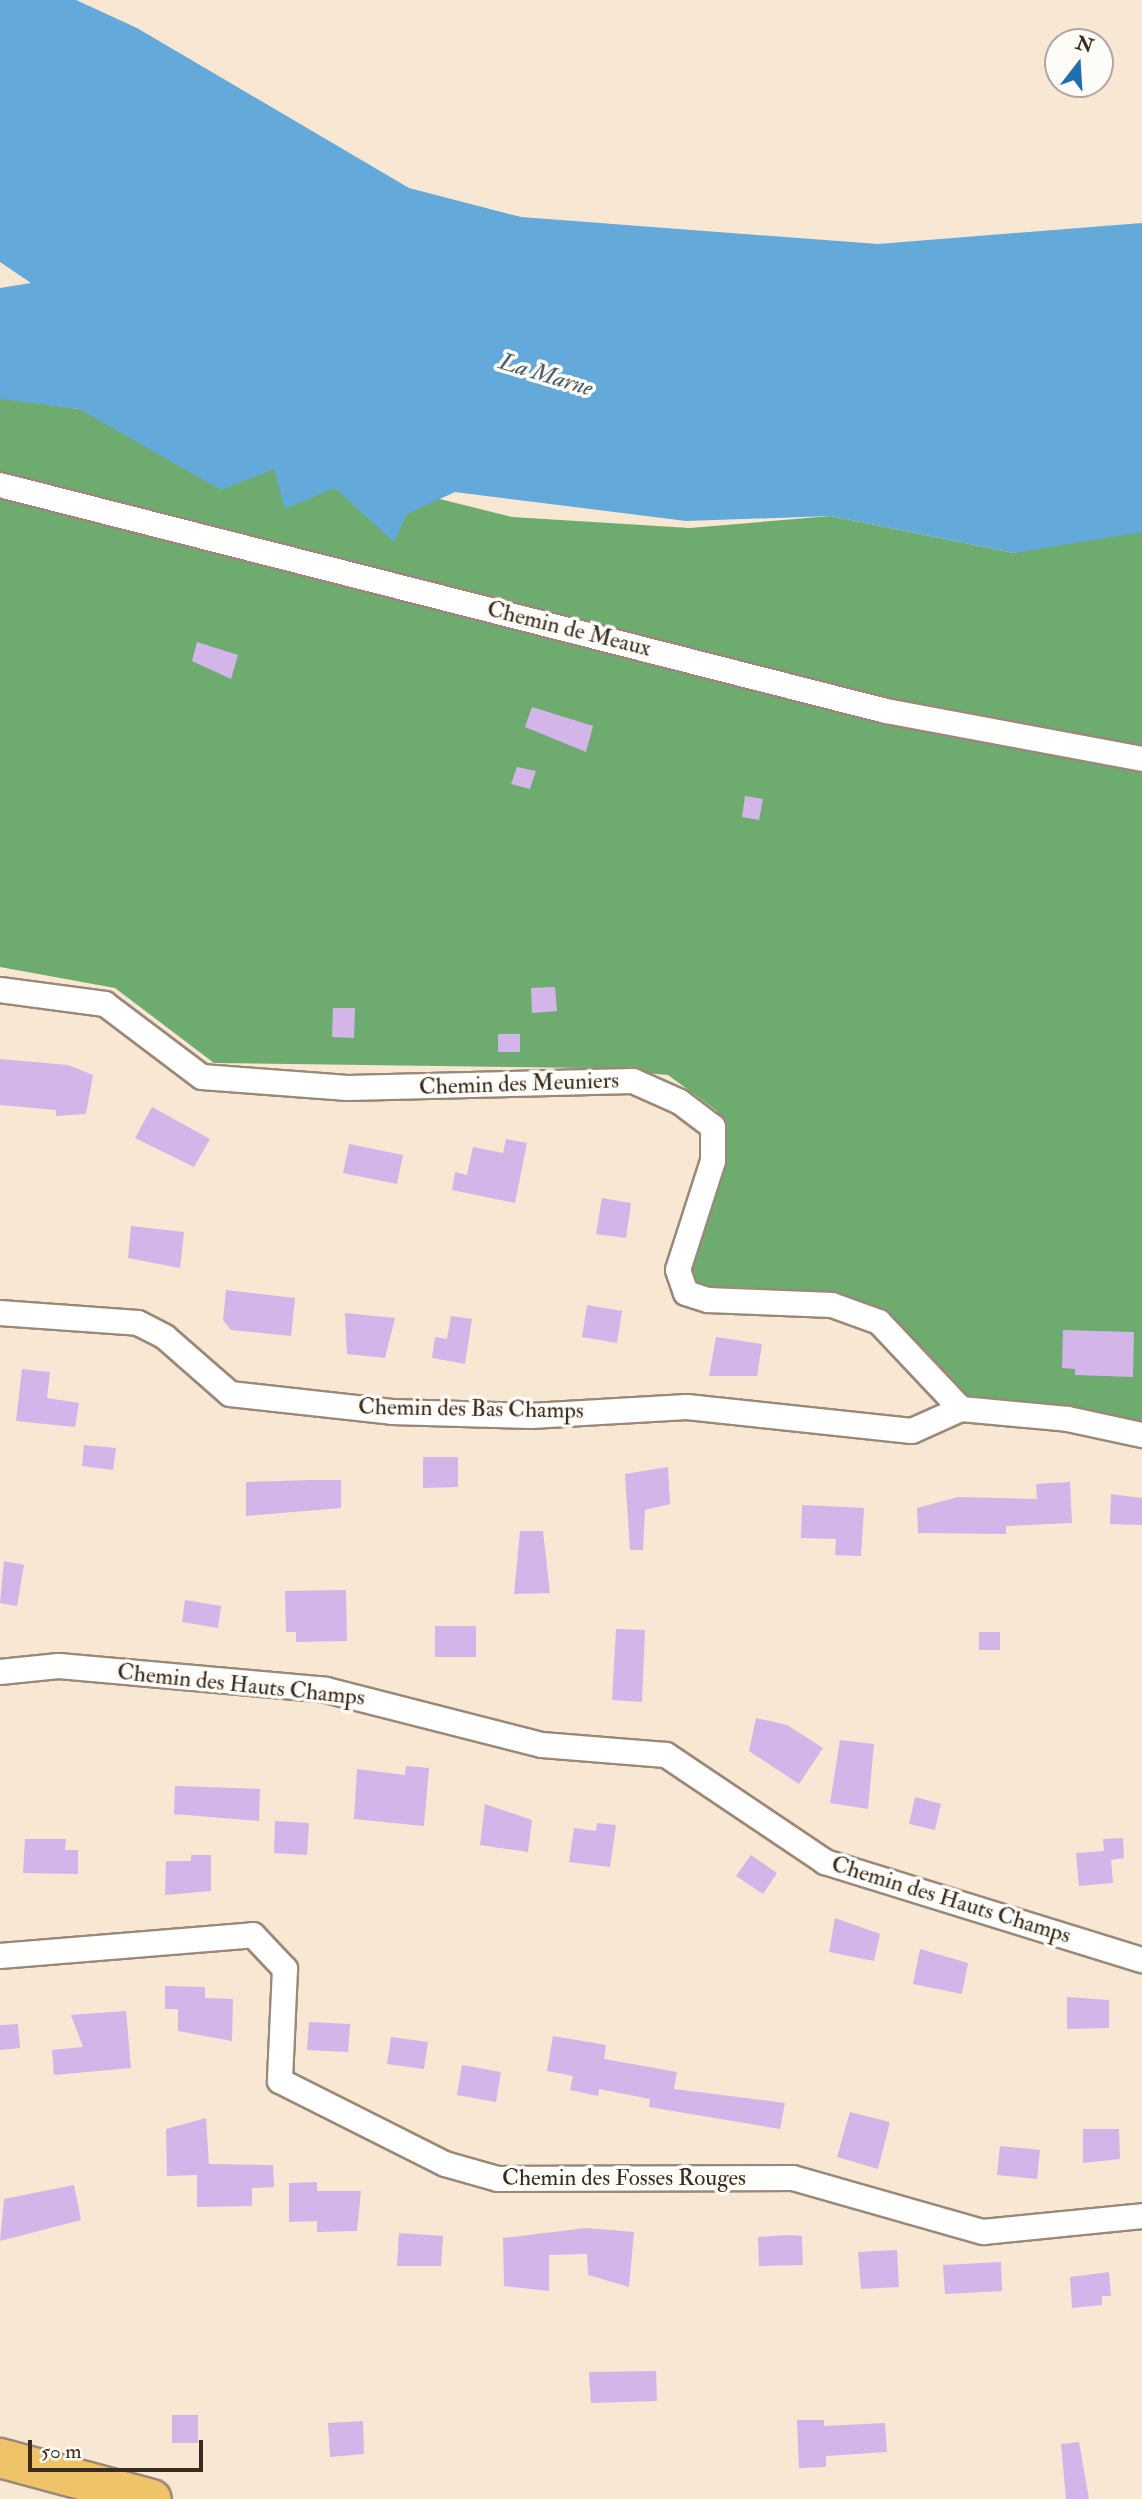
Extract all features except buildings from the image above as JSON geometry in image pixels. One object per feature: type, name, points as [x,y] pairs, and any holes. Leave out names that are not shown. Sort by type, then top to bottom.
[{"type":"main road","points":[[0,2458],[152,2499]]},
{"type":"street","name":"Chemin de Meaux","points":[[0,485],[886,711],[1142,759]]},
{"type":"street","name":"Chemin des Meuniers","points":[[0,990],[105,1004],[202,1077],[348,1088],[633,1080],[680,1102],[713,1127],[713,1161],[677,1270],[686,1293],[708,1300],[832,1305],[879,1322],[961,1409]]},
{"type":"street","name":"Chemin des Bas Champs","points":[[0,1313],[138,1323],[165,1337],[230,1394],[392,1412],[531,1416],[687,1407],[912,1432],[961,1409]]},
{"type":"street","points":[[961,1409],[1068,1419],[1142,1435]]},
{"type":"street","name":"Chemin des Hauts Champs","points":[[0,1672],[59,1666],[326,1690],[542,1745],[666,1755],[825,1862],[1142,1960]]},
{"type":"street","name":"Chemin des Fosses Rouges","points":[[0,1956],[253,1935],[285,1969],[280,2081],[445,2164],[498,2179],[793,2178],[983,2232],[1142,2216]]},
{"type":"green space","points":[[0,398],[79,409],[512,517],[690,528],[831,516],[1014,553],[1142,518],[1142,1432],[961,1409],[879,1322],[686,1293],[717,1111],[668,1075],[587,1068],[214,1063],[115,988],[0,967]]},
{"type":"water","name":"La Marne","points":[[0,0],[76,0],[137,28],[409,188],[521,217],[878,244],[1142,223],[1142,532],[1014,553],[831,516],[686,521],[455,492],[407,514],[394,542],[335,488],[285,509],[274,469],[221,490],[79,409],[0,399],[0,288],[31,283],[0,262]]}]
